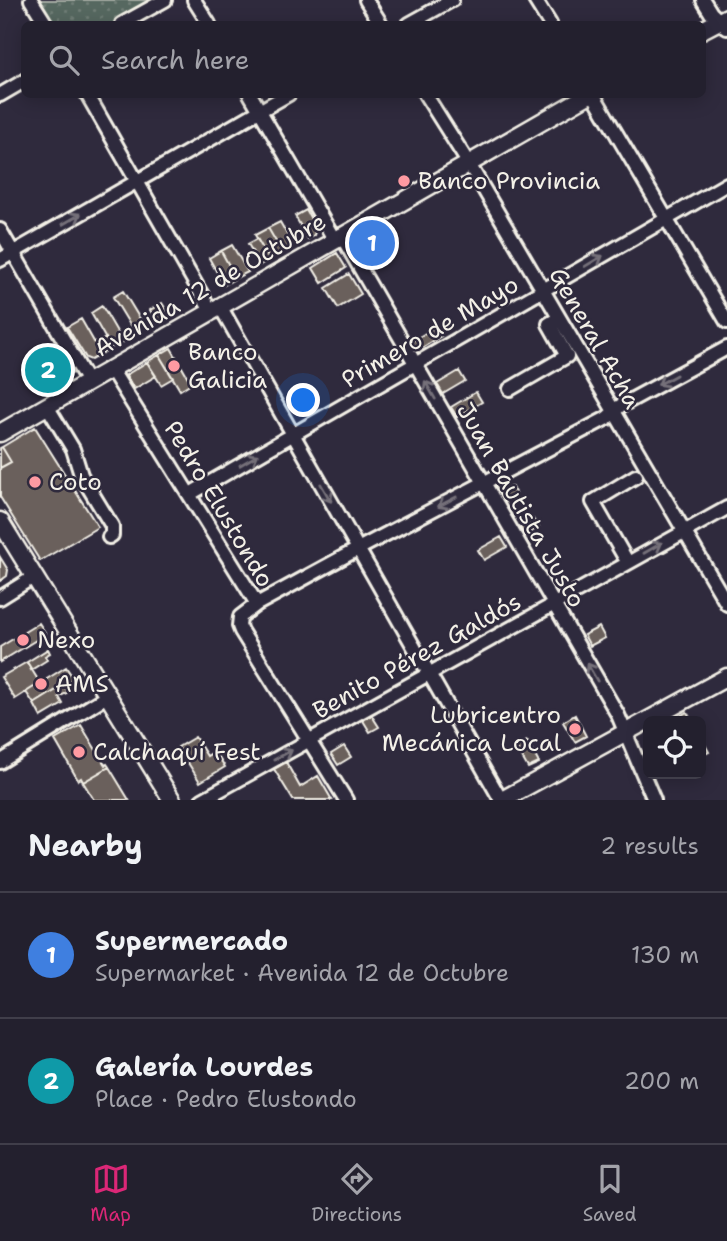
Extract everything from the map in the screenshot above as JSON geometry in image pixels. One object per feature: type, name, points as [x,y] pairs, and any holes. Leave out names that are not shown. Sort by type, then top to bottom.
[{"type":"main road","points":[[706,29],[724,22]]},
{"type":"main road","name":"Avenida 12 de Octubre","points":[[0,433],[338,237],[585,98]]},
{"type":"main road","points":[[0,521],[172,800]]},
{"type":"main road","points":[[501,800],[727,677]]},
{"type":"street","points":[[31,0],[44,21]]},
{"type":"street","points":[[127,21],[165,0]]},
{"type":"street","points":[[194,0],[207,21]]},
{"type":"street","points":[[366,0],[379,21]]},
{"type":"street","points":[[414,21],[452,0]]},
{"type":"street","points":[[535,0],[548,21]]},
{"type":"street","points":[[702,0],[724,22]]},
{"type":"street","points":[[0,95],[21,83]]},
{"type":"street","points":[[89,98],[137,182],[292,435],[501,800]]},
{"type":"street","name":"Juan Bautista Justo","points":[[252,98],[484,482],[625,731],[654,800]]},
{"type":"street","points":[[0,260],[282,98]]},
{"type":"street","name":"General Acha","points":[[428,98],[727,604]]},
{"type":"street","points":[[594,98],[727,322]]},
{"type":"street","name":"Primero de Mayo","points":[[190,494],[727,184]]},
{"type":"street","points":[[0,230],[88,382]]},
{"type":"street","points":[[510,389],[567,356],[549,324],[559,318]]},
{"type":"street","points":[[257,604],[607,418],[620,406],[727,348]]},
{"type":"street","name":"Pedro Elustondo","points":[[111,369],[257,604],[240,617],[239,626],[345,800]]},
{"type":"street","points":[[47,406],[73,449],[81,475],[112,526],[112,535],[108,537]]},
{"type":"street","points":[[628,563],[593,502],[636,476]]},
{"type":"street","name":"Benito Pérez Galdós","points":[[202,800],[727,508]]},
{"type":"street","points":[[0,598],[35,576]]},
{"type":"street","points":[[0,762],[107,695]]},
{"type":"green space","points":[[157,0],[119,21],[49,21],[38,1]]},
{"type":"building","points":[[306,210],[316,228],[314,235],[308,239],[295,216]]},
{"type":"building","points":[[280,222],[293,245],[282,252],[268,228]]},
{"type":"building","points":[[268,228],[282,252],[269,259],[255,235]]},
{"type":"building","points":[[379,228],[389,246],[362,260],[355,247],[358,240]]},
{"type":"building","points":[[257,239],[269,259],[260,265],[248,244]]},
{"type":"building","points":[[232,245],[248,272],[236,278],[221,251]]},
{"type":"building","points":[[221,251],[236,278],[224,285],[209,258]]},
{"type":"building","points":[[337,253],[346,268],[322,283],[313,268]]},
{"type":"building","points":[[349,274],[361,294],[338,308],[326,288]]},
{"type":"building","points":[[123,291],[143,324],[133,330],[113,297]]},
{"type":"building","points":[[162,303],[170,316],[158,323],[150,310]]},
{"type":"building","points":[[102,306],[123,342],[111,348],[91,313]]},
{"type":"building","points":[[81,319],[101,354],[91,360],[86,358],[67,327]]},
{"type":"building","points":[[435,327],[441,336],[420,349],[414,348],[411,342]]},
{"type":"building","points":[[106,338],[111,348],[101,354],[96,344]]},
{"type":"building","name":"Banco Galicia","points":[[171,348],[191,383],[180,390],[159,355]]},
{"type":"building","points":[[62,353],[73,373],[60,380],[49,361]]},
{"type":"building","points":[[46,355],[60,380],[50,386],[36,361]]},
{"type":"building","points":[[159,355],[173,378],[161,385],[147,362]]},
{"type":"building","points":[[147,362],[156,376],[134,389],[126,375]]},
{"type":"building","points":[[459,371],[465,381],[443,394],[437,384]]},
{"type":"building","points":[[476,392],[482,402],[457,417],[451,407]]},
{"type":"building","name":"Coto","points":[[35,427],[98,527],[40,561],[0,497],[0,468],[11,462],[2,447]]},
{"type":"building","points":[[2,447],[11,462],[0,468],[0,448]]},
{"type":"building","points":[[511,486],[516,494],[503,501],[498,493]]},
{"type":"building","points":[[533,519],[539,527],[525,536],[520,527]]},
{"type":"building","points":[[501,537],[507,547],[484,560],[478,550]]},
{"type":"building","points":[[0,557],[8,570],[7,576],[0,581]]},
{"type":"building","name":"Nexo","points":[[39,623],[46,634],[0,662],[0,647]]},
{"type":"building","points":[[599,627],[605,638],[590,646],[584,635]]},
{"type":"building","points":[[48,649],[50,653],[45,656],[47,660],[31,670],[27,662]]},
{"type":"building","points":[[27,662],[40,683],[15,699],[1,677]]},
{"type":"building","points":[[66,667],[74,679],[34,704],[26,692]]},
{"type":"building","points":[[64,685],[68,692],[59,697],[63,704],[41,717],[34,704]]},
{"type":"building","name":"Lubricentro Mecánica Local","points":[[575,715],[586,736],[575,742],[563,722]]},
{"type":"building","points":[[372,716],[379,727],[370,732],[362,719]]},
{"type":"building","name":"Calchaquí Fest","points":[[81,725],[105,765],[109,767],[83,782],[81,778],[78,780],[55,740]]},
{"type":"building","points":[[195,737],[207,756],[215,751],[225,767],[200,782],[178,747]]},
{"type":"building","points":[[527,741],[539,763],[528,768],[516,747]]},
{"type":"building","points":[[344,746],[351,757],[338,765],[331,754]]},
{"type":"building","points":[[286,762],[300,787],[318,776],[332,800],[293,800],[274,769]]},
{"type":"building","points":[[109,767],[129,800],[94,800],[83,782]]},
{"type":"place","name":"Banco Provincia","points":[[404,181]]},
{"type":"place","name":"Supermercado","points":[[372,243]]},
{"type":"place","name":"Banco Galicia","points":[[174,366]]},
{"type":"place","name":"Galería Lourdes","points":[[48,370]]},
{"type":"place","name":"Coto","points":[[35,482]]},
{"type":"place","name":"Nexo","points":[[23,640]]},
{"type":"place","name":"AMS","points":[[41,684]]},
{"type":"place","name":"Lubricentro Mecánica Local","points":[[575,729]]},
{"type":"place","name":"Calchaquí Fest","points":[[79,752]]}]
